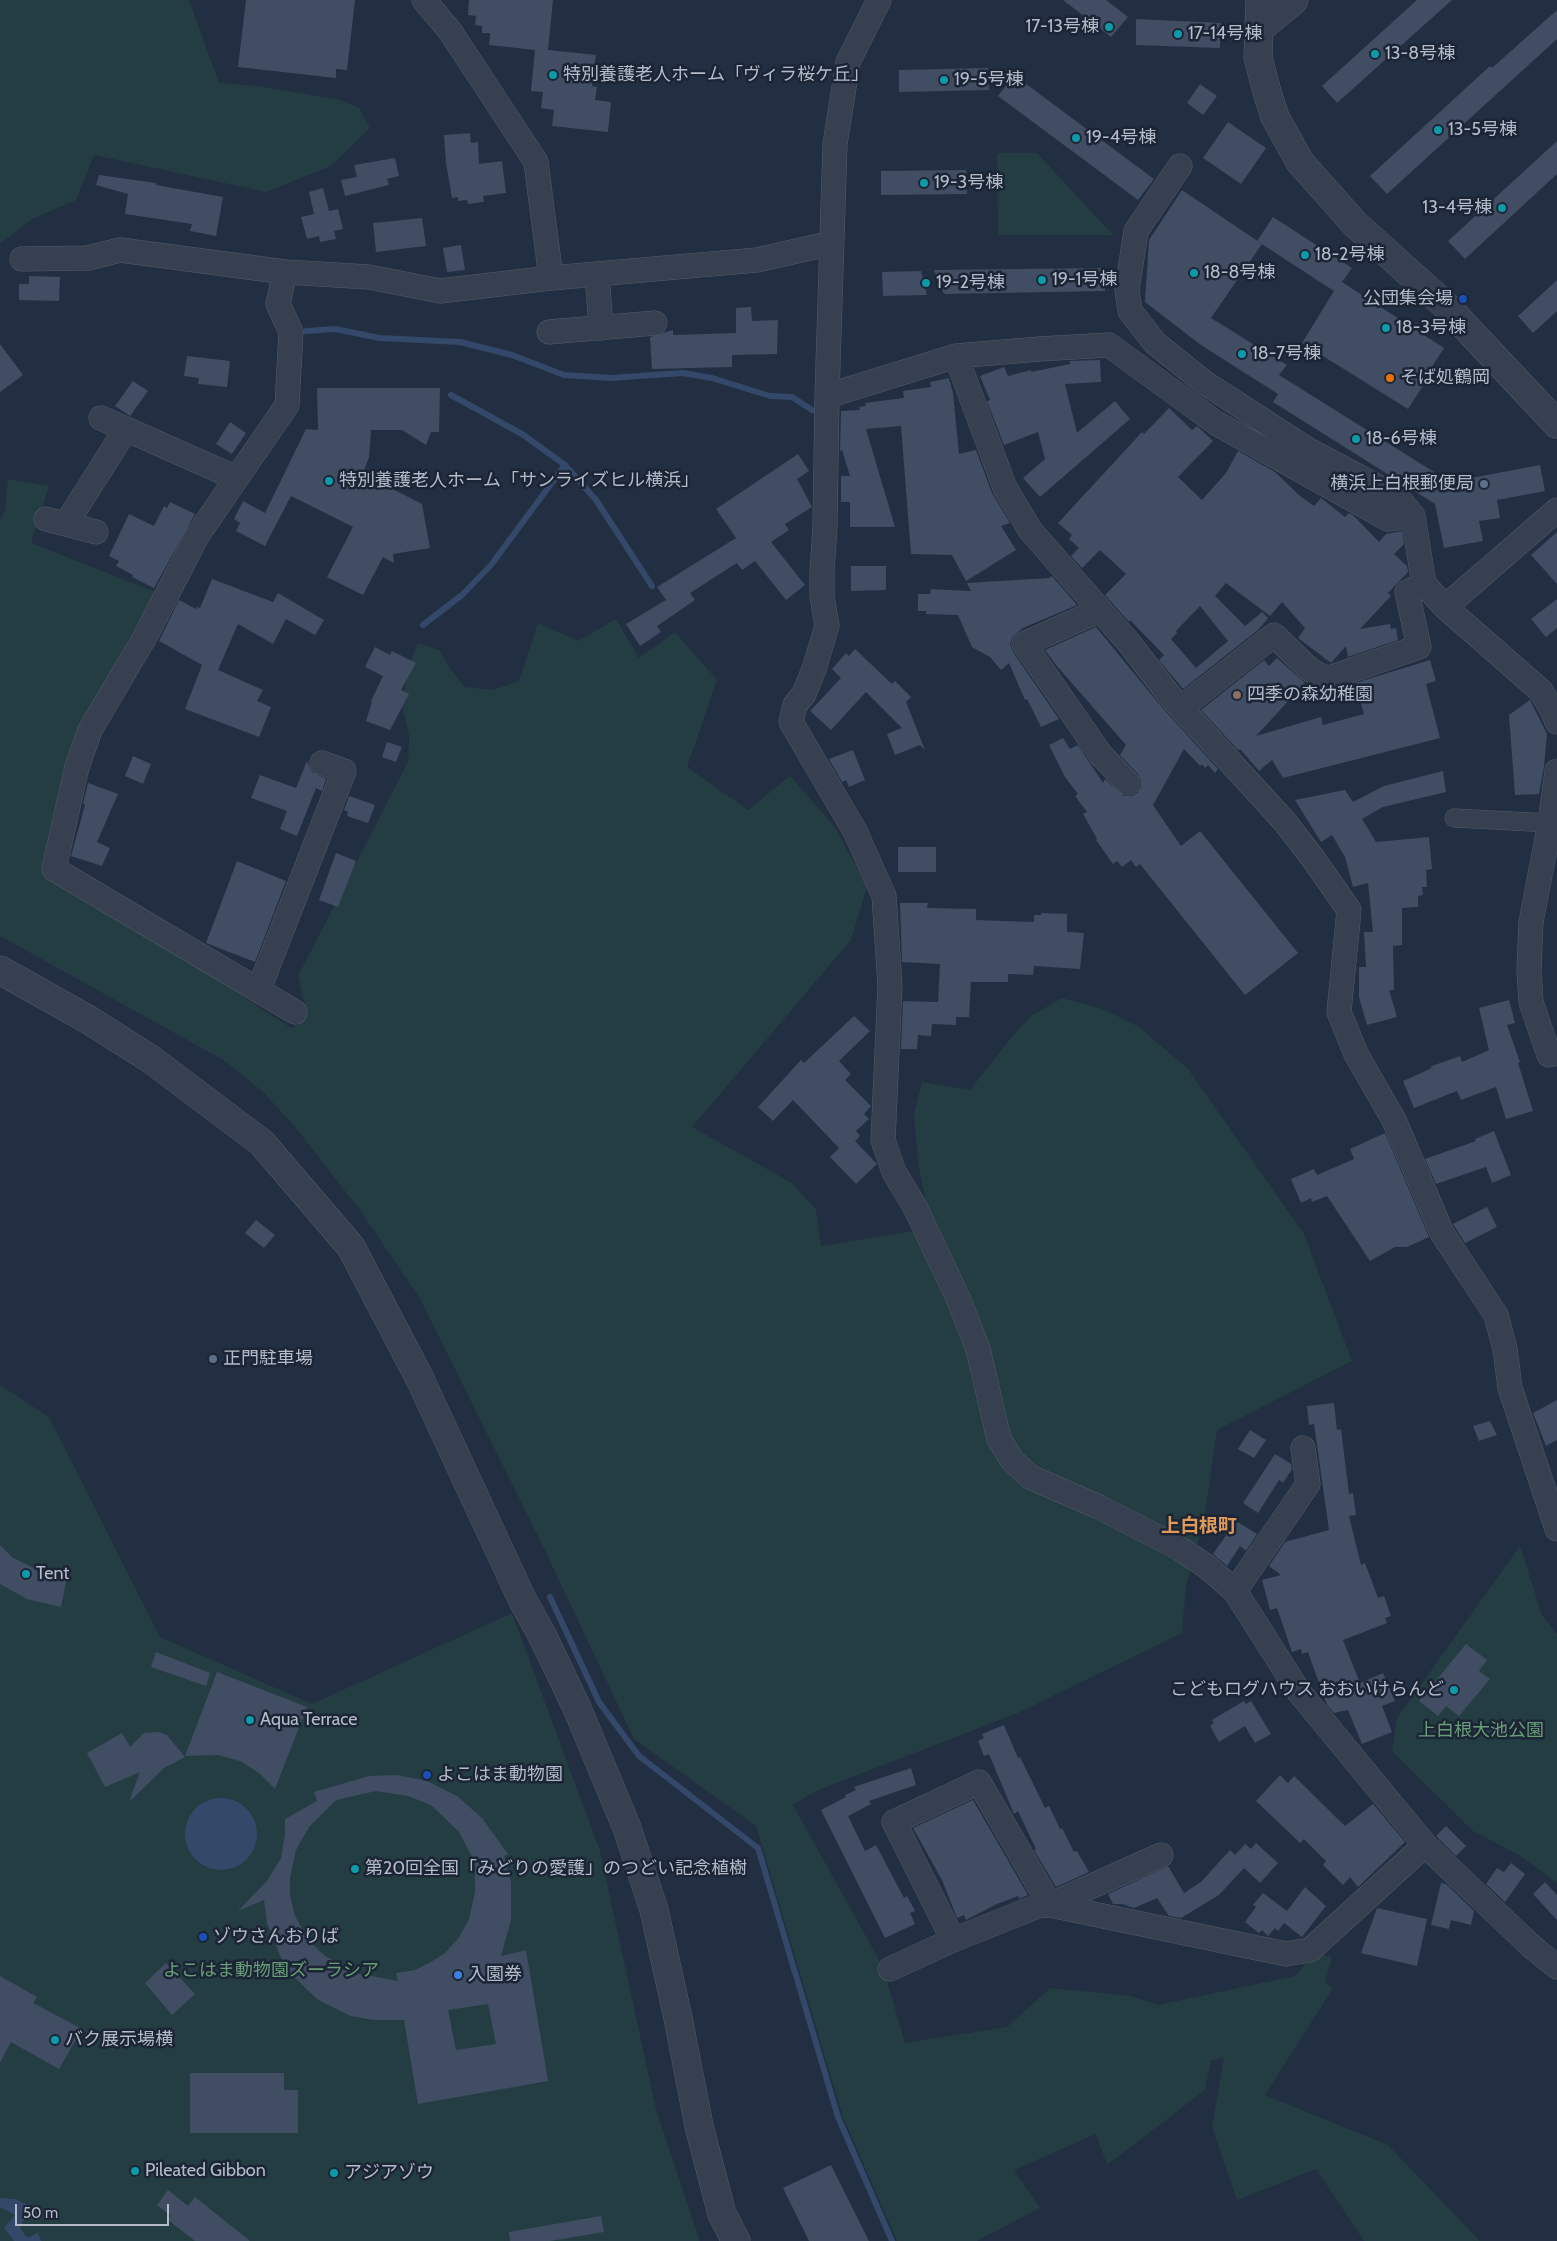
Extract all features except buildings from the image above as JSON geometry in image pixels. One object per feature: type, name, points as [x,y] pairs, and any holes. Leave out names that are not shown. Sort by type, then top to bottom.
[{"type":"street","points":[[424,0],[450,31],[536,162],[551,278]]},
{"type":"street","points":[[879,0],[848,62],[835,144],[825,526],[822,572],[822,596],[828,626],[814,669],[804,694],[795,705],[791,722],[855,831],[884,896],[890,986],[883,1140],[894,1172],[914,1205],[958,1298],[978,1349],[999,1439],[1012,1460],[1030,1477],[1098,1507],[1179,1548],[1206,1566],[1235,1591],[1299,1692],[1425,1845],[1531,1946],[1557,1967]]},
{"type":"street","points":[[1260,0],[1258,57],[1266,92],[1275,117],[1300,162],[1354,224],[1444,305],[1520,382],[1557,424]]},
{"type":"street","points":[[1259,29],[1294,0]]},
{"type":"street","points":[[1180,166],[1136,231],[1127,290],[1130,311],[1155,343],[1205,383],[1307,449],[1397,497],[1413,516],[1424,584],[1445,607],[1542,691],[1554,712],[1557,722]]},
{"type":"street","points":[[22,259],[88,258],[120,250],[285,272],[369,277],[440,291],[551,278],[757,260],[832,243]]},
{"type":"street","points":[[285,272],[278,304],[291,332],[287,405],[197,536],[145,637],[90,730],[77,767],[54,869],[184,948],[259,989],[295,1012]]},
{"type":"street","points":[[597,274],[601,328]]},
{"type":"street","points":[[549,332],[654,323]]},
{"type":"street","points":[[827,396],[956,356],[1039,348],[1109,346],[1216,423],[1388,519],[1413,516]]},
{"type":"street","points":[[956,356],[1005,488],[1030,530],[1100,610],[1181,708],[1285,822],[1349,910],[1339,1012],[1356,1054],[1394,1120],[1442,1233],[1496,1315],[1505,1349],[1510,1388],[1557,1529]]},
{"type":"street","points":[[101,418],[236,478]]},
{"type":"street","points":[[96,532],[56,522],[126,429]]},
{"type":"street","points":[[1445,607],[1557,510]]},
{"type":"street","points":[[1181,708],[1274,635],[1309,669],[1326,679],[1419,647],[1408,592],[1424,584]]},
{"type":"street","points":[[1100,610],[1024,644],[1101,755],[1128,783]]},
{"type":"street","points":[[259,989],[344,771],[322,763]]},
{"type":"street","points":[[1557,771],[1550,823],[1532,922],[1529,970],[1531,1002],[1543,1038],[1549,1055],[1557,1052]]},
{"type":"street","points":[[1454,818],[1550,823]]},
{"type":"street","points":[[0,970],[89,1020],[152,1060],[262,1143],[351,1247],[419,1377],[522,1599],[543,1637],[576,1708],[627,1828],[654,1910],[699,2126],[722,2214],[736,2241]]},
{"type":"street","points":[[1235,1591],[1308,1484],[1303,1448]]},
{"type":"street","points":[[953,1940],[894,1822],[979,1782],[1050,1905]]},
{"type":"street","points":[[890,1969],[953,1940],[1038,1906],[1050,1905],[1286,1954],[1310,1950],[1425,1845]]},
{"type":"street","points":[[1050,1905],[1161,1855]]},
{"type":"green space","points":[[0,0],[189,0],[219,83],[258,86],[340,100],[359,108],[370,128],[331,166],[266,192],[94,155],[76,200],[32,219],[0,244]]},
{"type":"green space","points":[[997,153],[1037,153],[1113,235],[998,235]]},
{"type":"green space","points":[[8,479],[49,486],[31,543],[156,592],[79,727],[50,871],[293,1029],[305,1005],[298,976],[408,762],[409,736],[402,704],[408,668],[418,643],[439,650],[451,670],[465,687],[493,690],[519,681],[538,623],[578,641],[616,619],[639,658],[675,632],[717,680],[687,767],[748,810],[790,776],[835,827],[867,887],[851,940],[692,1127],[792,1183],[816,1210],[821,1246],[931,1228],[918,1162],[914,1114],[922,1082],[970,1090],[1010,1039],[1031,1016],[1062,998],[1103,1009],[1139,1027],[1188,1069],[1304,1234],[1352,1361],[1217,1430],[1204,1520],[1186,1586],[1182,1633],[1018,1713],[816,1791],[793,1805],[883,1967],[905,2043],[1007,2027],[1050,1988],[1131,1996],[1158,2005],[1295,1976],[1315,1953],[1332,1957],[1325,1983],[1333,1988],[1265,2095],[1388,2145],[1480,2241],[1364,2241],[1316,2169],[1237,2200],[1212,2127],[1224,2057],[1211,2061],[1205,2090],[1107,2165],[1096,2134],[1014,2170],[1040,2208],[977,2241],[897,2241],[843,2117],[756,1826],[634,1739],[541,1542],[420,1299],[360,1210],[291,1122],[262,1091],[225,1061],[0,936],[0,520],[5,511]]},
{"type":"green space","name":"よこはま動物園ズーラシア","points":[[0,1385],[49,1417],[160,1637],[312,1704],[512,1613],[600,1851],[656,2109],[700,2241],[0,2241]]},
{"type":"green space","name":"上白根大池公園","points":[[1520,1546],[1542,1615],[1557,1634],[1557,1883],[1519,1855],[1473,1831],[1392,1751],[1397,1718]]},
{"type":"water","points":[[221,1798],[241,1804],[251,1814],[257,1834],[251,1854],[241,1864],[221,1870],[201,1864],[191,1854],[185,1834],[191,1814],[201,1804]]},
{"type":"water","points":[[0,2198],[15,2199],[30,2206],[20,2228],[27,2238],[38,2233],[41,2241],[14,2241],[4,2228],[15,2215],[0,2207]]},
{"type":"waterway","points":[[306,331],[335,329],[380,338],[460,342],[512,355],[564,375],[610,378],[683,373],[712,378],[770,396],[792,397],[812,410]]},
{"type":"waterway","points":[[451,395],[522,434],[565,465],[596,500],[652,586]]},
{"type":"waterway","points":[[423,625],[462,595],[491,565],[565,465]]},
{"type":"waterway","points":[[550,1597],[599,1702],[639,1756],[758,1848],[838,2117],[892,2241]]},
{"type":"place","name":"17-13号棟","points":[[1109,27]]},
{"type":"place","name":"17-14号棟","points":[[1178,34]]},
{"type":"place","name":"13-8号棟","points":[[1375,54]]},
{"type":"place","name":"特別養護老人ホーム「ヴィラ桜ケ丘」","points":[[553,75]]},
{"type":"place","name":"19-5号棟","points":[[944,80]]},
{"type":"place","name":"13-5号棟","points":[[1438,130]]},
{"type":"place","name":"19-4号棟","points":[[1076,138]]},
{"type":"place","name":"19-3号棟","points":[[924,183]]},
{"type":"place","name":"13-4号棟","points":[[1502,208]]},
{"type":"place","name":"18-2号棟","points":[[1305,255]]},
{"type":"place","name":"18-8号棟","points":[[1194,273]]},
{"type":"place","name":"19-1号棟","points":[[1042,280]]},
{"type":"place","name":"19-2号棟","points":[[926,283]]},
{"type":"place","name":"公団集会場","points":[[1463,299]]},
{"type":"place","name":"18-3号棟","points":[[1386,328]]},
{"type":"place","name":"18-7号棟","points":[[1242,354]]},
{"type":"place","name":"そば処鶴岡","points":[[1390,378]]},
{"type":"place","name":"18-6号棟","points":[[1356,439]]},
{"type":"place","name":"特別養護老人ホーム「サンライズヒル横浜」","points":[[329,481]]},
{"type":"place","name":"横浜上白根郵便局","points":[[1484,484]]},
{"type":"place","name":"四季の森幼稚園","points":[[1237,695]]},
{"type":"place","name":"正門駐車場","points":[[213,1359]]},
{"type":"place","name":"Tent","points":[[26,1574]]},
{"type":"place","name":"こどもログハウス おおいけらんど","points":[[1454,1690]]},
{"type":"place","name":"Aqua Terrace","points":[[250,1720]]},
{"type":"place","name":"よこはま動物園","points":[[427,1775]]},
{"type":"place","name":"第20回全国「みどりの愛護」のつどい記念植樹","points":[[355,1869]]},
{"type":"place","name":"ゾウさんおりば","points":[[203,1937]]},
{"type":"place","name":"入園券","points":[[458,1975]]},
{"type":"place","name":"バク展示場横","points":[[55,2040]]},
{"type":"place","name":"Pileated Gibbon","points":[[135,2171]]},
{"type":"place","name":"アジアゾウ","points":[[334,2173]]},
{"type":"district","name":"上白根町","points":[[1199,1526]]}]
